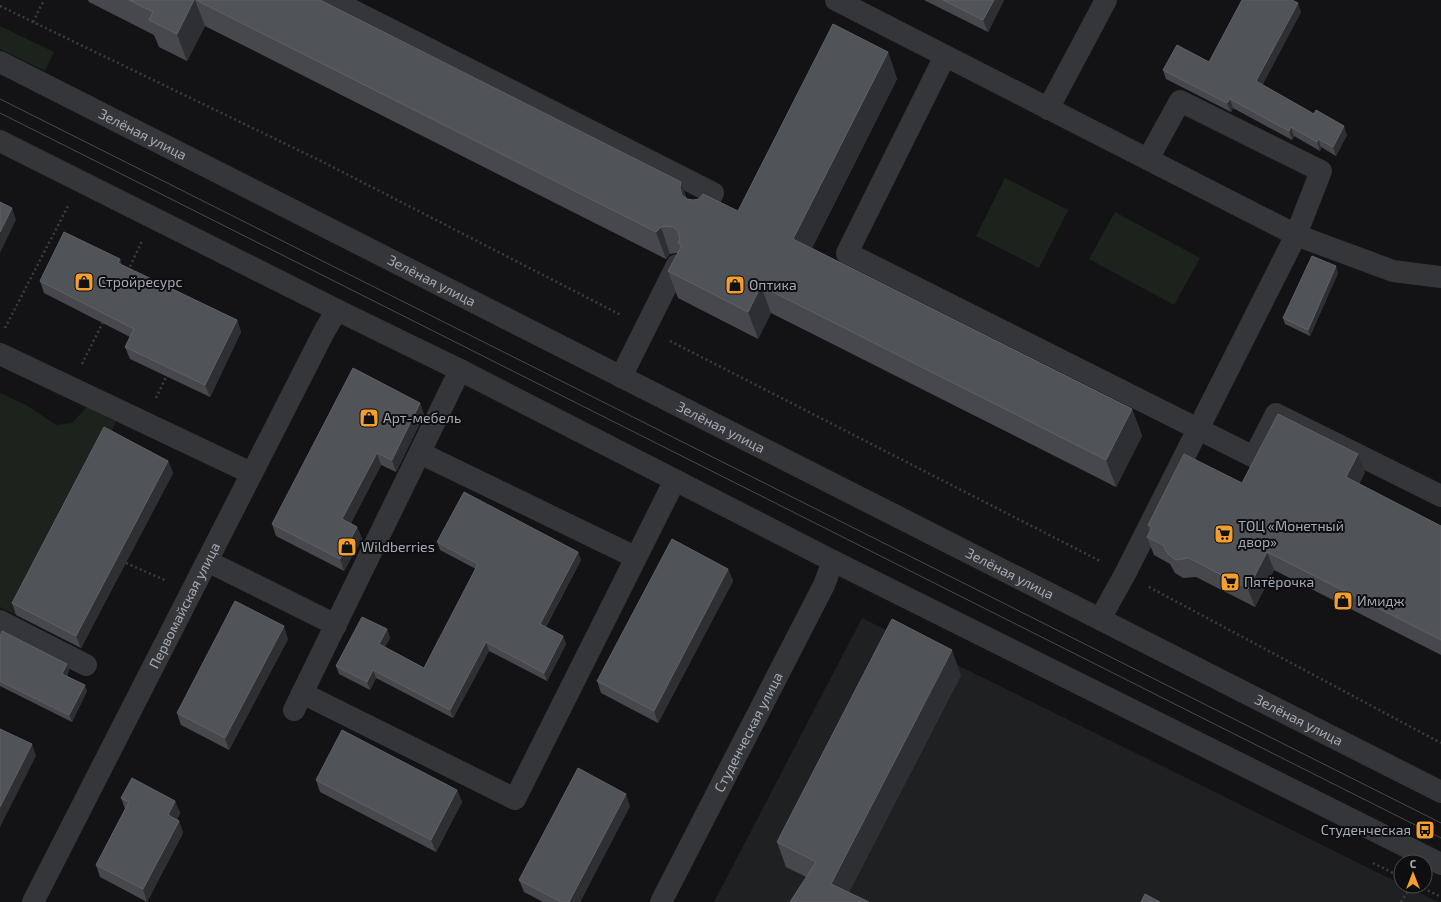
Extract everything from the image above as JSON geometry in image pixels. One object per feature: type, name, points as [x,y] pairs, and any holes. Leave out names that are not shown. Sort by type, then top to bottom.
[{"type":"street","points":[[332,0],[713,193],[702,215]]},
{"type":"street","points":[[836,0],[1296,235],[1393,271],[1441,278]]},
{"type":"street","points":[[1048,109],[1106,0]]},
{"type":"street","points":[[945,56],[847,253],[1254,457],[1276,414],[1441,496]]},
{"type":"street","name":"Зелёная улица","points":[[0,62],[1441,792]]},
{"type":"street","points":[[1100,619],[1125,574],[1296,235],[1321,171],[1180,101],[1148,159]]},
{"type":"street","points":[[0,141],[460,370],[833,561],[1441,864]]},
{"type":"street","points":[[621,377],[677,265]]},
{"type":"street","name":"Первомайская улица","points":[[33,902],[251,473],[325,330],[337,310]]},
{"type":"street","points":[[0,354],[251,473]]},
{"type":"street","points":[[460,370],[298,702],[515,799],[675,480]]},
{"type":"street","points":[[420,453],[636,557]]},
{"type":"street","points":[[207,561],[336,625]]},
{"type":"street","name":"Студенческая улица","points":[[661,902],[824,585],[833,561]]},
{"type":"street","points":[[0,621],[86,665]]},
{"type":"path","points":[[33,22],[44,0]]},
{"type":"path","points":[[0,6],[323,162],[1125,574],[1441,743]]},
{"type":"path","points":[[4,330],[69,203]]},
{"type":"path","points":[[126,276],[143,240]]},
{"type":"path","points":[[70,388],[105,318]]},
{"type":"path","points":[[126,563],[191,592]]},
{"type":"shaded area","points":[[0,26],[54,52],[45,71],[0,49]]},
{"type":"shaded area","points":[[1005,178],[1068,210],[1039,268],[976,236]]},
{"type":"shaded area","points":[[1115,212],[1200,258],[1174,305],[1089,259]]},
{"type":"shaded area","points":[[0,393],[28,406],[56,425],[72,423],[87,407],[116,422],[16,615],[0,607]]},
{"type":"shaded area","points":[[862,618],[1393,880],[1393,894],[1422,894],[1438,902],[714,902]]},
{"type":"building","points":[[129,0],[194,0],[177,34],[149,20],[153,12]]},
{"type":"building","points":[[196,0],[320,0],[681,182],[680,188],[682,195],[687,199],[699,199],[703,194],[738,211],[833,24],[888,52],[793,239],[1132,409],[1106,460],[761,286],[748,312],[668,271],[682,245],[678,243],[680,238],[678,231],[673,227],[661,227],[656,232]]},
{"type":"building","points":[[943,0],[994,0],[983,20]]},
{"type":"building","points":[[1242,0],[1292,0],[1298,3],[1256,81],[1314,114],[1316,110],[1344,126],[1333,147],[1318,139],[1317,142],[1291,127],[1289,131],[1230,99],[1227,103],[1163,70],[1177,45],[1209,62]]},
{"type":"building","points":[[0,202],[12,208],[0,232]]},
{"type":"building","points":[[64,232],[120,259],[118,263],[237,320],[205,385],[125,347],[134,329],[40,281]]},
{"type":"building","points":[[1312,256],[1336,266],[1308,330],[1283,318]]},
{"type":"building","points":[[353,368],[420,403],[392,460],[377,453],[342,519],[357,527],[340,559],[272,524]]},
{"type":"building","points":[[1278,414],[1358,454],[1346,477],[1441,526],[1441,640],[1267,552],[1248,589],[1189,558],[1176,560],[1168,554],[1163,545],[1147,537],[1152,527],[1148,525],[1184,454],[1242,483]]},
{"type":"building","points":[[104,427],[168,461],[76,636],[12,603]]},
{"type":"building","points":[[464,492],[578,552],[540,624],[563,636],[544,673],[486,642],[450,710],[373,670],[367,682],[336,666],[362,617],[387,629],[379,644],[424,668],[478,564],[437,542]]},
{"type":"building","points":[[672,539],[728,569],[654,711],[597,681]]},
{"type":"building","points":[[235,601],[284,626],[225,738],[177,713]]},
{"type":"building","points":[[892,619],[952,650],[831,884],[869,902],[790,902],[816,862],[777,842]]},
{"type":"building","points":[[2,631],[67,664],[62,674],[85,685],[69,715],[0,681],[0,636]]},
{"type":"building","points":[[0,729],[32,744],[0,807]]},
{"type":"building","points":[[342,730],[457,790],[431,840],[316,780]]},
{"type":"building","points":[[578,768],[626,794],[569,902],[561,902],[519,880]]},
{"type":"building","points":[[132,778],[175,801],[168,815],[179,821],[143,889],[96,865],[129,802],[121,798]]},
{"type":"building","points":[[1145,894],[1160,902],[1141,902]]},
{"type":"tram line","points":[[0,99],[1441,823]]},
{"type":"tram line","points":[[0,113],[1441,838]]},
{"type":"place","name":"Стройресурс","points":[[84,282]]},
{"type":"place","name":"Оптика","points":[[735,285]]},
{"type":"place","name":"Арт-мебель","points":[[369,418]]},
{"type":"place","name":"ТОЦ «Монетный двор»","points":[[1224,534]]},
{"type":"place","name":"Wildberries","points":[[347,547]]},
{"type":"place","name":"Пятёрочка","points":[[1230,582]]},
{"type":"place","name":"Имидж","points":[[1343,601]]},
{"type":"place","name":"Студенческая","points":[[1425,830]]}]
